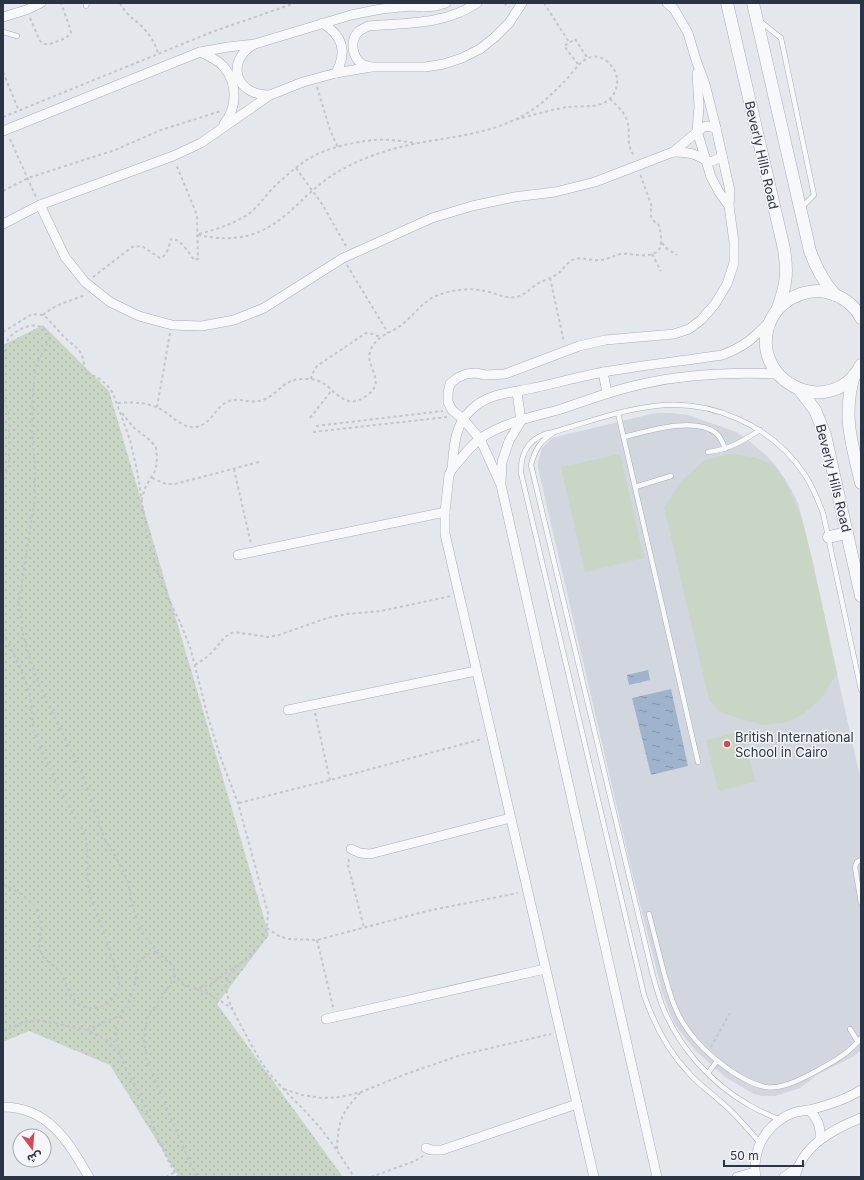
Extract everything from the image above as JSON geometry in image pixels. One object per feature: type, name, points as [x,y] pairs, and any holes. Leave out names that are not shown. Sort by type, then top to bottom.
[{"type":"street","points":[[3,17],[26,10],[41,3]]},
{"type":"street","points":[[5,131],[200,52],[254,44],[351,14],[411,6],[436,6],[446,3]]},
{"type":"street","points":[[371,67],[362,64],[355,57],[353,47],[357,34],[368,26],[438,20],[468,9],[477,3]]},
{"type":"street","points":[[3,224],[40,205],[173,156],[201,143],[270,95],[336,73],[371,67],[425,67],[444,64],[462,58],[480,49],[495,38],[522,3]]},
{"type":"street","points":[[657,1177],[501,485],[480,439],[448,402],[448,393],[450,384],[457,378],[466,374],[505,374],[579,346],[605,340],[674,334],[688,329],[701,320],[715,304],[728,284],[734,263],[734,242],[729,206],[730,191],[705,84],[688,33],[674,10],[666,3]]},
{"type":"street","name":"Beverly Hills Road","points":[[727,3],[784,250],[787,269],[785,289],[778,308]]},
{"type":"street","name":"Beverly Hills Road","points":[[753,3],[810,251],[815,267],[824,282],[835,295]]},
{"type":"street","points":[[322,23],[332,29],[339,38],[342,48],[343,57],[341,65],[336,73]]},
{"type":"street","points":[[220,129],[228,119],[233,107],[235,78],[240,57],[246,49],[254,44]]},
{"type":"street","points":[[342,48],[353,47]]},
{"type":"street","points":[[200,52],[213,58],[250,92],[260,95],[270,95]]},
{"type":"street","points":[[696,60],[699,83],[698,131],[706,161],[716,187],[729,206]]},
{"type":"street","points":[[40,205],[65,257],[86,282],[110,302],[139,316],[172,324],[202,326],[234,320],[264,308],[347,256],[432,218],[465,208],[514,197],[555,192],[595,182],[673,152],[706,126],[716,128]]},
{"type":"street","points":[[673,152],[684,152],[696,155],[706,161],[714,160],[722,156]]},
{"type":"street","points":[[458,415],[492,396],[518,392],[603,372],[722,355],[740,348],[755,338],[770,321],[778,308],[790,298],[805,292],[820,291],[835,295],[848,302],[861,306]]},
{"type":"street","points":[[848,302],[861,318]]},
{"type":"street","points":[[770,321],[766,334],[766,348],[770,362],[777,374],[787,383],[799,389],[814,392],[829,391],[843,385],[854,375],[861,365]]},
{"type":"street","points":[[603,372],[607,393]]},
{"type":"street","points":[[594,1177],[445,534],[445,512],[449,474],[480,439],[495,431],[607,393],[640,384],[688,376],[743,373],[777,374]]},
{"type":"street","name":"Beverly Hills Road","points":[[854,375],[848,401],[848,415],[854,440],[861,484]]},
{"type":"street","name":"Beverly Hills Road","points":[[799,389],[815,410],[825,435],[861,596]]},
{"type":"street","points":[[501,485],[502,462],[509,441],[521,421],[518,392]]},
{"type":"street","points":[[452,469],[458,415]]},
{"type":"street","points":[[238,555],[445,512]]},
{"type":"street","points":[[829,537],[847,533]]},
{"type":"street","points":[[288,710],[476,670]]},
{"type":"street","points":[[354,850],[370,854],[510,818]]},
{"type":"street","points":[[326,1019],[545,969]]},
{"type":"street","points":[[737,1177],[755,1175],[755,1158],[760,1143],[768,1130],[780,1120],[794,1113],[809,1110],[854,1095],[861,1090]]},
{"type":"street","points":[[427,1148],[436,1151],[442,1150],[577,1104]]},
{"type":"street","points":[[3,1107],[25,1110],[42,1118],[56,1128],[68,1142],[89,1177]]},
{"type":"street","points":[[809,1110],[815,1116],[819,1124],[820,1140]]},
{"type":"street","points":[[795,1177],[797,1168],[806,1152],[820,1140],[844,1125],[861,1118]]},
{"type":"street","points":[[784,1177],[797,1168]]},
{"type":"lane","points":[[757,19],[780,38],[814,195],[800,210]]},
{"type":"lane","points":[[3,32],[17,36]]},
{"type":"lane","points":[[760,1143],[734,1113],[704,1088],[673,1055],[651,1016],[644,995],[521,473],[520,465],[522,456],[527,447],[539,436],[546,433],[618,413],[656,406],[678,405],[700,407],[741,419],[777,442],[805,474],[816,493],[824,513],[861,690]]},
{"type":"lane","points":[[618,413],[698,762]]},
{"type":"lane","points":[[624,437],[661,428],[692,426],[707,428],[714,432],[719,436],[725,449]]},
{"type":"lane","points":[[708,452],[725,449],[747,439],[760,430]]},
{"type":"lane","points":[[554,432],[543,439],[536,450],[531,465],[652,972],[662,1005],[677,1035],[697,1062],[721,1086],[749,1105],[780,1120]]},
{"type":"lane","points":[[527,447],[536,450]]},
{"type":"lane","points":[[520,465],[531,465]]},
{"type":"lane","points":[[635,487],[671,476]]},
{"type":"lane","points":[[861,860],[857,862],[855,868],[861,903]]},
{"type":"lane","points":[[649,914],[669,990],[679,1016],[707,1054],[741,1078],[759,1087],[784,1087],[842,1057],[861,1038]]},
{"type":"lane","points":[[850,1029],[858,1042]]},
{"type":"lane","points":[[708,1073],[717,1061]]},
{"type":"path","points":[[26,10],[40,41],[44,44],[50,44],[66,38],[71,33],[61,3]]},
{"type":"path","points":[[120,3],[129,17],[145,29],[150,35],[154,41],[158,54]]},
{"type":"path","points":[[3,117],[212,32],[295,3]]},
{"type":"path","points":[[544,3],[569,42]]},
{"type":"path","points":[[578,64],[564,46],[575,38],[588,58]]},
{"type":"path","points":[[198,234],[217,239],[237,238],[256,233],[274,224],[287,214],[312,190],[343,169],[359,161],[389,150],[481,132],[511,121],[568,107],[598,105],[610,98],[616,88],[618,82],[615,70],[607,61],[601,58],[588,58],[578,64],[566,80],[550,96],[531,111],[511,121]]},
{"type":"path","points":[[3,72],[19,111]]},
{"type":"path","points":[[315,79],[330,130],[338,148]]},
{"type":"path","points":[[610,98],[627,120],[629,127],[628,144],[631,152],[640,165],[652,206],[650,211],[652,219],[658,224],[662,243],[667,249],[677,255]]},
{"type":"path","points":[[3,191],[28,178],[115,150],[161,130],[233,107]]},
{"type":"path","points":[[5,131],[40,205]]},
{"type":"path","points":[[198,234],[223,228],[237,221],[250,212],[271,190],[302,163],[322,152],[373,140],[393,140],[419,143]]},
{"type":"path","points":[[86,282],[132,247],[142,246],[160,258],[163,258],[171,239],[173,238],[179,241],[194,260],[196,260],[199,256],[197,215],[173,156]]},
{"type":"path","points":[[296,168],[322,204],[347,256],[388,333]]},
{"type":"path","points":[[118,403],[138,402],[158,407],[185,426],[198,427],[214,416],[220,407],[227,402],[235,399],[244,399],[253,402],[263,400],[280,387],[296,379],[311,379],[323,382],[346,400],[351,401],[362,399],[370,394],[375,382],[376,376],[369,360],[369,354],[373,345],[380,337],[403,324],[417,309],[431,299],[448,292],[466,289],[484,290],[510,297],[518,296],[526,294],[536,285],[560,272],[570,261],[578,258],[600,260],[625,253],[644,255],[652,254],[658,250],[662,243]]},
{"type":"path","points":[[652,254],[661,271]]},
{"type":"path","points":[[550,278],[566,351]]},
{"type":"path","points":[[43,315],[60,303],[96,290]]},
{"type":"path","points":[[3,332],[32,314],[43,315],[78,349],[84,362],[85,369],[90,375],[97,377],[114,393],[130,440],[137,470],[147,534],[157,569],[190,647],[221,759],[238,803],[268,913],[267,928],[261,942],[251,956],[208,985],[200,988],[191,987]]},
{"type":"path","points":[[158,407],[172,324]]},
{"type":"path","points":[[3,362],[6,345],[9,338],[15,332],[33,325],[43,327],[47,330],[50,339],[36,365],[33,390],[32,430],[35,467],[35,498],[19,601],[22,630],[29,656],[40,685],[84,778],[104,838],[116,857],[128,882],[133,908],[141,931],[156,951],[173,966],[175,976],[182,984],[220,1000],[233,1010]]},
{"type":"path","points":[[311,379],[317,366],[366,333],[380,337]]},
{"type":"path","points":[[310,418],[332,390]]},
{"type":"path","points":[[3,394],[9,415],[9,464],[3,482]]},
{"type":"path","points":[[121,412],[133,426],[151,440],[156,448],[156,468],[152,478],[145,488],[141,500]]},
{"type":"path","points":[[316,426],[458,415]]},
{"type":"path","points":[[313,432],[458,415]]},
{"type":"path","points":[[152,478],[166,484],[175,484],[259,462]]},
{"type":"path","points":[[234,469],[253,552]]},
{"type":"path","points":[[194,665],[213,651],[221,640],[234,632],[268,637],[279,635],[327,618],[347,614],[381,611],[458,595]]},
{"type":"path","points":[[3,633],[18,663],[30,697],[34,732],[51,772],[83,830],[88,853],[88,882],[94,910],[103,930],[118,976],[118,989],[116,996],[111,1001],[105,1006],[88,1008],[79,1004],[72,998],[61,974],[53,964],[42,956],[39,950],[41,925],[39,915],[34,906],[27,898],[3,884]]},
{"type":"path","points":[[314,705],[330,780]]},
{"type":"path","points":[[238,803],[330,780],[491,736]]},
{"type":"path","points":[[354,850],[348,865],[364,928]]},
{"type":"path","points":[[267,928],[277,935],[288,939],[301,941],[317,940],[427,911],[527,892]]},
{"type":"path","points":[[317,940],[335,1017]]},
{"type":"path","points":[[156,951],[137,964],[136,983],[129,1001],[119,1016],[116,1029],[117,1042],[121,1055],[143,1101],[159,1142],[178,1177]]},
{"type":"path","points":[[236,965],[226,981],[228,997],[233,1010],[264,1066],[325,1133],[354,1177]]},
{"type":"path","points":[[175,976],[160,1000],[151,1011],[146,1024],[144,1039],[147,1062],[197,1177]]},
{"type":"path","points":[[707,1054],[732,1011]]},
{"type":"path","points":[[87,1030],[119,1016]]},
{"type":"path","points":[[3,1031],[24,1022],[38,1020],[87,1030],[106,1040],[121,1055]]},
{"type":"path","points":[[284,1089],[302,1095],[322,1098],[341,1097],[361,1092],[406,1074],[461,1056],[560,1032]]},
{"type":"path","points":[[337,1151],[337,1133],[340,1118],[349,1104],[361,1092]]},
{"type":"path","points":[[370,1177],[420,1158],[427,1148]]},
{"type":"path","points":[[166,1177],[175,1172]]},
{"type":"shaded area","name":"British International School in Cairo","points":[[655,413],[688,415],[736,432],[767,456],[776,466],[791,489],[798,503],[809,547],[861,782],[861,1050],[854,1056],[817,1075],[800,1088],[775,1096],[754,1094],[725,1077],[696,1051],[676,1026],[669,1011],[662,991],[632,872],[538,468],[542,448],[552,438]]},
{"type":"green space","points":[[43,325],[109,391],[269,935],[217,1004],[343,1177],[179,1177],[110,1065],[29,1031],[3,1042],[3,345]]},
{"type":"green space","points":[[620,454],[644,558],[585,572],[561,467]]},
{"type":"green space","points":[[727,454],[753,457],[771,463],[784,478],[802,519],[813,563],[837,673],[821,699],[802,715],[787,722],[764,725],[737,718],[719,711],[709,700],[664,507],[681,481],[705,460]]},
{"type":"green space","points":[[743,731],[755,782],[718,791],[706,740]]},
{"type":"water","points":[[648,670],[650,680],[629,685],[627,675]]},
{"type":"water","points":[[671,689],[688,766],[651,775],[632,698]]},
{"type":"place","name":"British International School in Cairo","points":[[727,744]]}]
